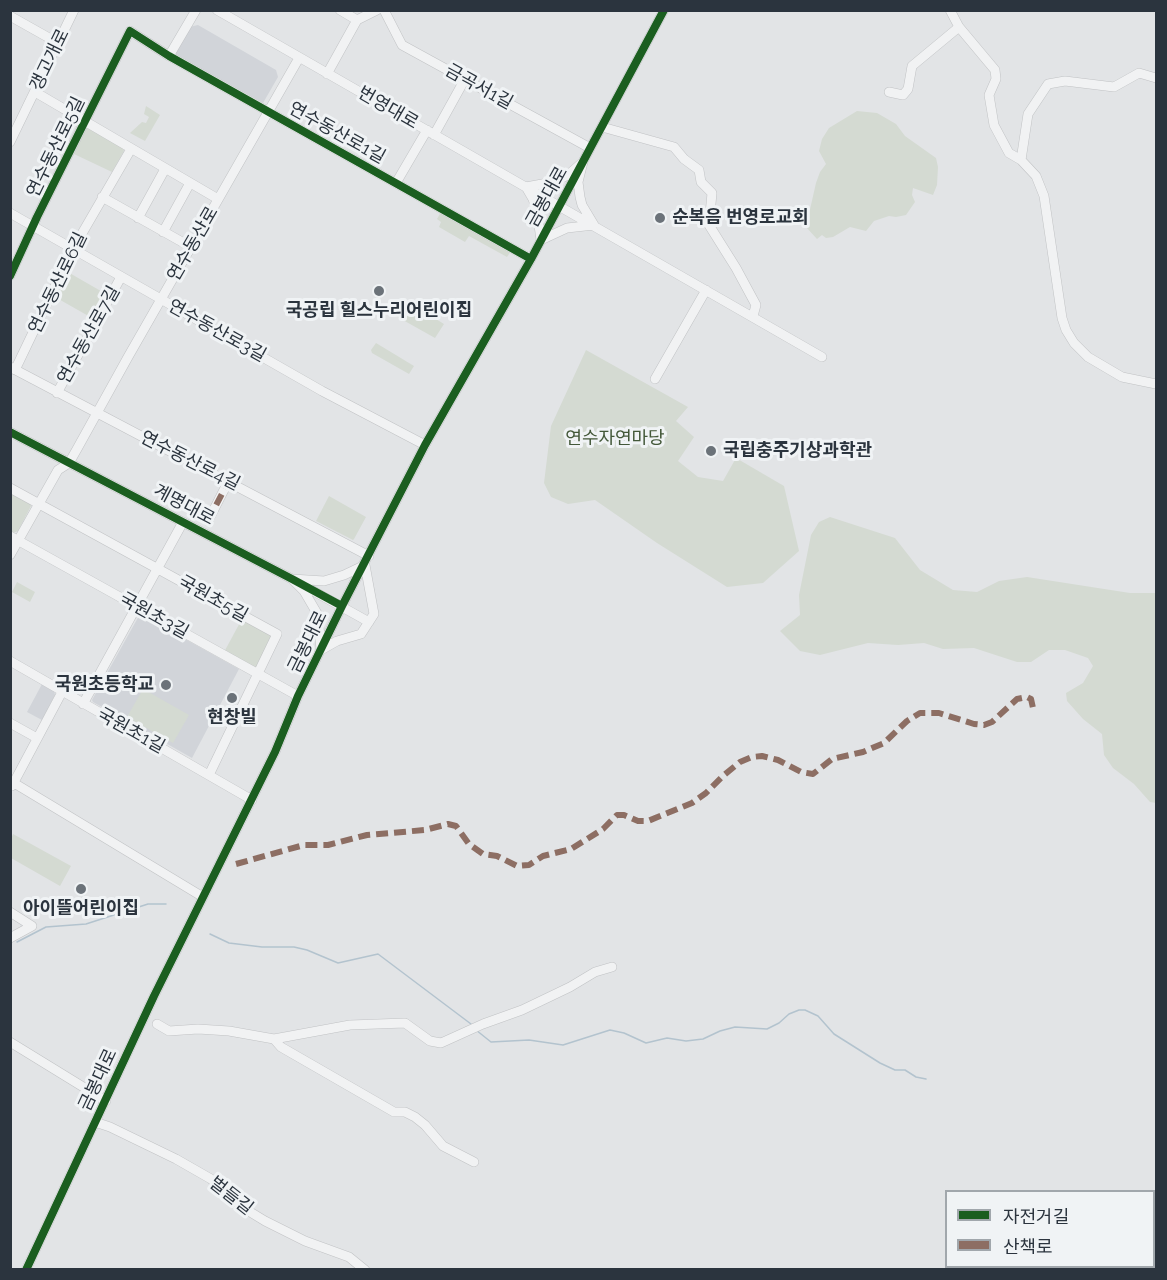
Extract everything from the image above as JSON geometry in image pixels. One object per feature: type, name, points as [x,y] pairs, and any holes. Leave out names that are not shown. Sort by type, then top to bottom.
[{"type":"street","name":"갱고개로","points":[[10,142],[74,10]]},
{"type":"street","points":[[169,56],[196,10]]},
{"type":"street","name":"번영대로","points":[[217,10],[822,357]]},
{"type":"street","points":[[340,10],[357,20]]},
{"type":"street","points":[[327,74],[357,20],[377,10]]},
{"type":"street","name":"금곡서1길","points":[[384,10],[402,45],[590,148]]},
{"type":"street","name":"금봉대로","points":[[26,1269],[203,897],[275,752],[298,696],[342,606],[425,445],[531,259],[664,10]]},
{"type":"street","points":[[950,10],[959,27],[995,70],[996,79],[990,95],[994,125],[1009,153],[1022,160],[1036,176],[1044,196],[1062,318],[1066,330],[1074,343],[1088,357],[1122,377],[1156,384]]},
{"type":"street","points":[[10,16],[58,43]]},
{"type":"street","points":[[888,92],[903,94],[908,88],[912,66],[959,27]]},
{"type":"street","name":"연수동산로1길","points":[[130,31],[169,56],[531,259]]},
{"type":"street","name":"연수동산로5길","points":[[10,276],[130,31]]},
{"type":"street","name":"연수동산로","points":[[10,555],[15,538],[39,504],[58,470],[69,462],[98,414],[299,58]]},
{"type":"street","points":[[1022,160],[1028,114],[1048,84],[1065,81],[1114,87],[1139,73],[1156,78]]},
{"type":"street","points":[[396,183],[465,79]]},
{"type":"street","points":[[35,92],[218,200]]},
{"type":"street","points":[[602,127],[674,147],[684,159],[699,170],[701,182],[712,194],[710,225],[756,305],[753,316]]},
{"type":"street","name":"연수동산로6길","points":[[13,369],[73,249],[131,149]]},
{"type":"street","points":[[583,162],[578,182],[580,197],[594,225],[567,228],[541,240],[537,211],[526,187],[553,182],[568,175],[583,162]]},
{"type":"street","points":[[138,218],[165,169]]},
{"type":"street","points":[[163,232],[190,183]]},
{"type":"street","points":[[102,197],[191,247]]},
{"type":"street","name":"연수동산로3길","points":[[10,213],[327,393],[425,445]]},
{"type":"street","name":"연수동산로7길","points":[[57,393],[121,277]]},
{"type":"street","points":[[655,379],[706,290]]},
{"type":"street","name":"연수동산로4길","points":[[13,369],[367,560]]},
{"type":"street","name":"계명대로","points":[[10,432],[292,579],[369,622]]},
{"type":"street","points":[[208,521],[227,484]]},
{"type":"street","name":"국원초5길","points":[[10,488],[278,634],[209,775]]},
{"type":"street","points":[[83,704],[183,522]]},
{"type":"street","name":"국원초3길","points":[[15,538],[298,696]]},
{"type":"street","points":[[367,560],[374,614],[361,634],[337,641],[321,650],[318,615],[304,591],[292,579],[324,581],[344,575],[367,560]]},
{"type":"street","name":"국원초1길","points":[[10,661],[252,800]]},
{"type":"street","points":[[62,692],[12,786],[203,897]]},
{"type":"street","points":[[10,723],[37,738]]},
{"type":"street","points":[[10,912],[32,926],[10,938]]},
{"type":"street","points":[[157,1024],[169,1031],[198,1029],[229,1031],[274,1039],[350,1025],[405,1023],[430,1041],[441,1043],[522,1010],[595,972],[612,967]]},
{"type":"street","points":[[274,1039],[280,1047],[394,1112],[405,1112],[415,1117],[443,1146],[474,1162]]},
{"type":"street","points":[[10,1042],[106,1101]]},
{"type":"street","name":"벌들길","points":[[95,1122],[176,1159],[211,1179],[242,1207],[265,1221],[305,1241],[349,1257],[365,1269]]},
{"type":"shaded area","points":[[198,25],[276,70],[278,77],[263,103],[176,57],[175,51],[189,27]]},
{"type":"shaded area","name":"국원초등학교","points":[[140,614],[239,669],[192,758],[92,700]]},
{"type":"shaded area","points":[[42,684],[54,691],[55,695],[42,720],[27,712]]},
{"type":"green space","points":[[146,106],[160,115],[145,141],[130,133],[142,122],[146,123],[149,117],[144,114]]},
{"type":"green space","points":[[857,111],[877,113],[896,124],[905,136],[936,158],[937,185],[933,195],[913,188],[912,195],[915,202],[906,215],[889,216],[874,221],[866,231],[850,227],[833,237],[826,238],[822,235],[817,239],[806,227],[816,183],[826,164],[819,151],[822,139],[829,128]]},
{"type":"green space","points":[[86,127],[123,147],[124,151],[112,172],[74,154]]},
{"type":"green space","points":[[441,212],[511,251],[507,257],[469,236],[465,242],[439,227],[441,222],[437,219]]},
{"type":"green space","points":[[66,271],[106,294],[92,318],[55,297]]},
{"type":"green space","points":[[402,298],[444,324],[435,338],[394,315]]},
{"type":"green space","points":[[376,343],[414,366],[409,374],[372,353],[371,350]]},
{"type":"green space","name":"연수자연마당","points":[[586,350],[688,407],[676,421],[694,437],[678,461],[698,477],[723,481],[736,458],[784,486],[799,551],[763,583],[727,587],[595,500],[568,504],[551,497],[544,483],[551,426]]},
{"type":"green space","points":[[10,492],[30,502],[31,506],[18,531],[13,533],[11,532]]},
{"type":"green space","points":[[329,496],[366,517],[353,540],[316,521]]},
{"type":"green space","points":[[830,517],[895,538],[920,570],[953,590],[977,592],[999,581],[1027,577],[1130,593],[1156,593],[1156,803],[1150,802],[1134,784],[1113,768],[1104,755],[1102,734],[1083,719],[1067,701],[1066,693],[1083,683],[1093,666],[1088,658],[1065,650],[1049,650],[1031,662],[1017,662],[974,648],[943,649],[924,643],[898,645],[868,643],[820,655],[800,651],[780,631],[800,615],[799,595],[811,535],[819,522]]},
{"type":"green space","points":[[17,582],[35,592],[30,602],[12,592]]},
{"type":"green space","points":[[243,617],[274,634],[257,669],[223,654]]},
{"type":"green space","points":[[143,689],[189,715],[173,743],[127,717]]},
{"type":"green space","points":[[13,834],[71,866],[60,886],[11,858]]},
{"type":"waterway","points":[[17,942],[46,927],[86,924],[148,904],[166,904]]},
{"type":"waterway","points":[[210,934],[229,943],[262,947],[294,947],[338,963],[378,954],[471,1024]]},
{"type":"waterway","points":[[476,1030],[491,1042],[529,1040],[563,1045],[610,1030],[624,1033],[646,1043],[667,1038],[686,1041],[703,1039],[735,1027],[767,1029],[779,1023],[789,1014],[805,1010],[818,1016],[834,1034],[880,1063],[926,1079]]},
{"type":"marked path","points":[[208,521],[227,484]]},
{"type":"marked path","points":[[236,864],[304,845],[328,845],[367,835],[425,830],[448,824],[456,826],[469,844],[483,854],[497,856],[517,866],[529,865],[543,856],[571,849],[603,829],[617,815],[624,815],[638,821],[648,821],[692,803],[740,762],[752,757],[762,756],[778,760],[801,772],[813,774],[832,759],[863,752],[884,743],[907,721],[920,713],[939,713],[984,725],[992,722],[1017,699],[1027,697],[1031,699],[1033,708]]},
{"type":"cycle path","points":[[26,1270],[154,996],[275,752],[298,696],[342,606],[425,445],[531,259],[664,10]]},
{"type":"cycle path","points":[[10,276],[130,31],[169,56],[531,259]]},
{"type":"cycle path","points":[[10,432],[342,606]]},
{"type":"place","name":"순복음 번영로교회","points":[[660,218]]},
{"type":"place","name":"국공립 힐스누리어린이집","points":[[379,291]]},
{"type":"place","name":"국립충주기상과학관","points":[[711,451]]},
{"type":"place","name":"국원초등학교","points":[[166,685]]},
{"type":"place","name":"현창빌","points":[[232,698]]},
{"type":"place","name":"아이뜰어린이집","points":[[81,889]]}]
